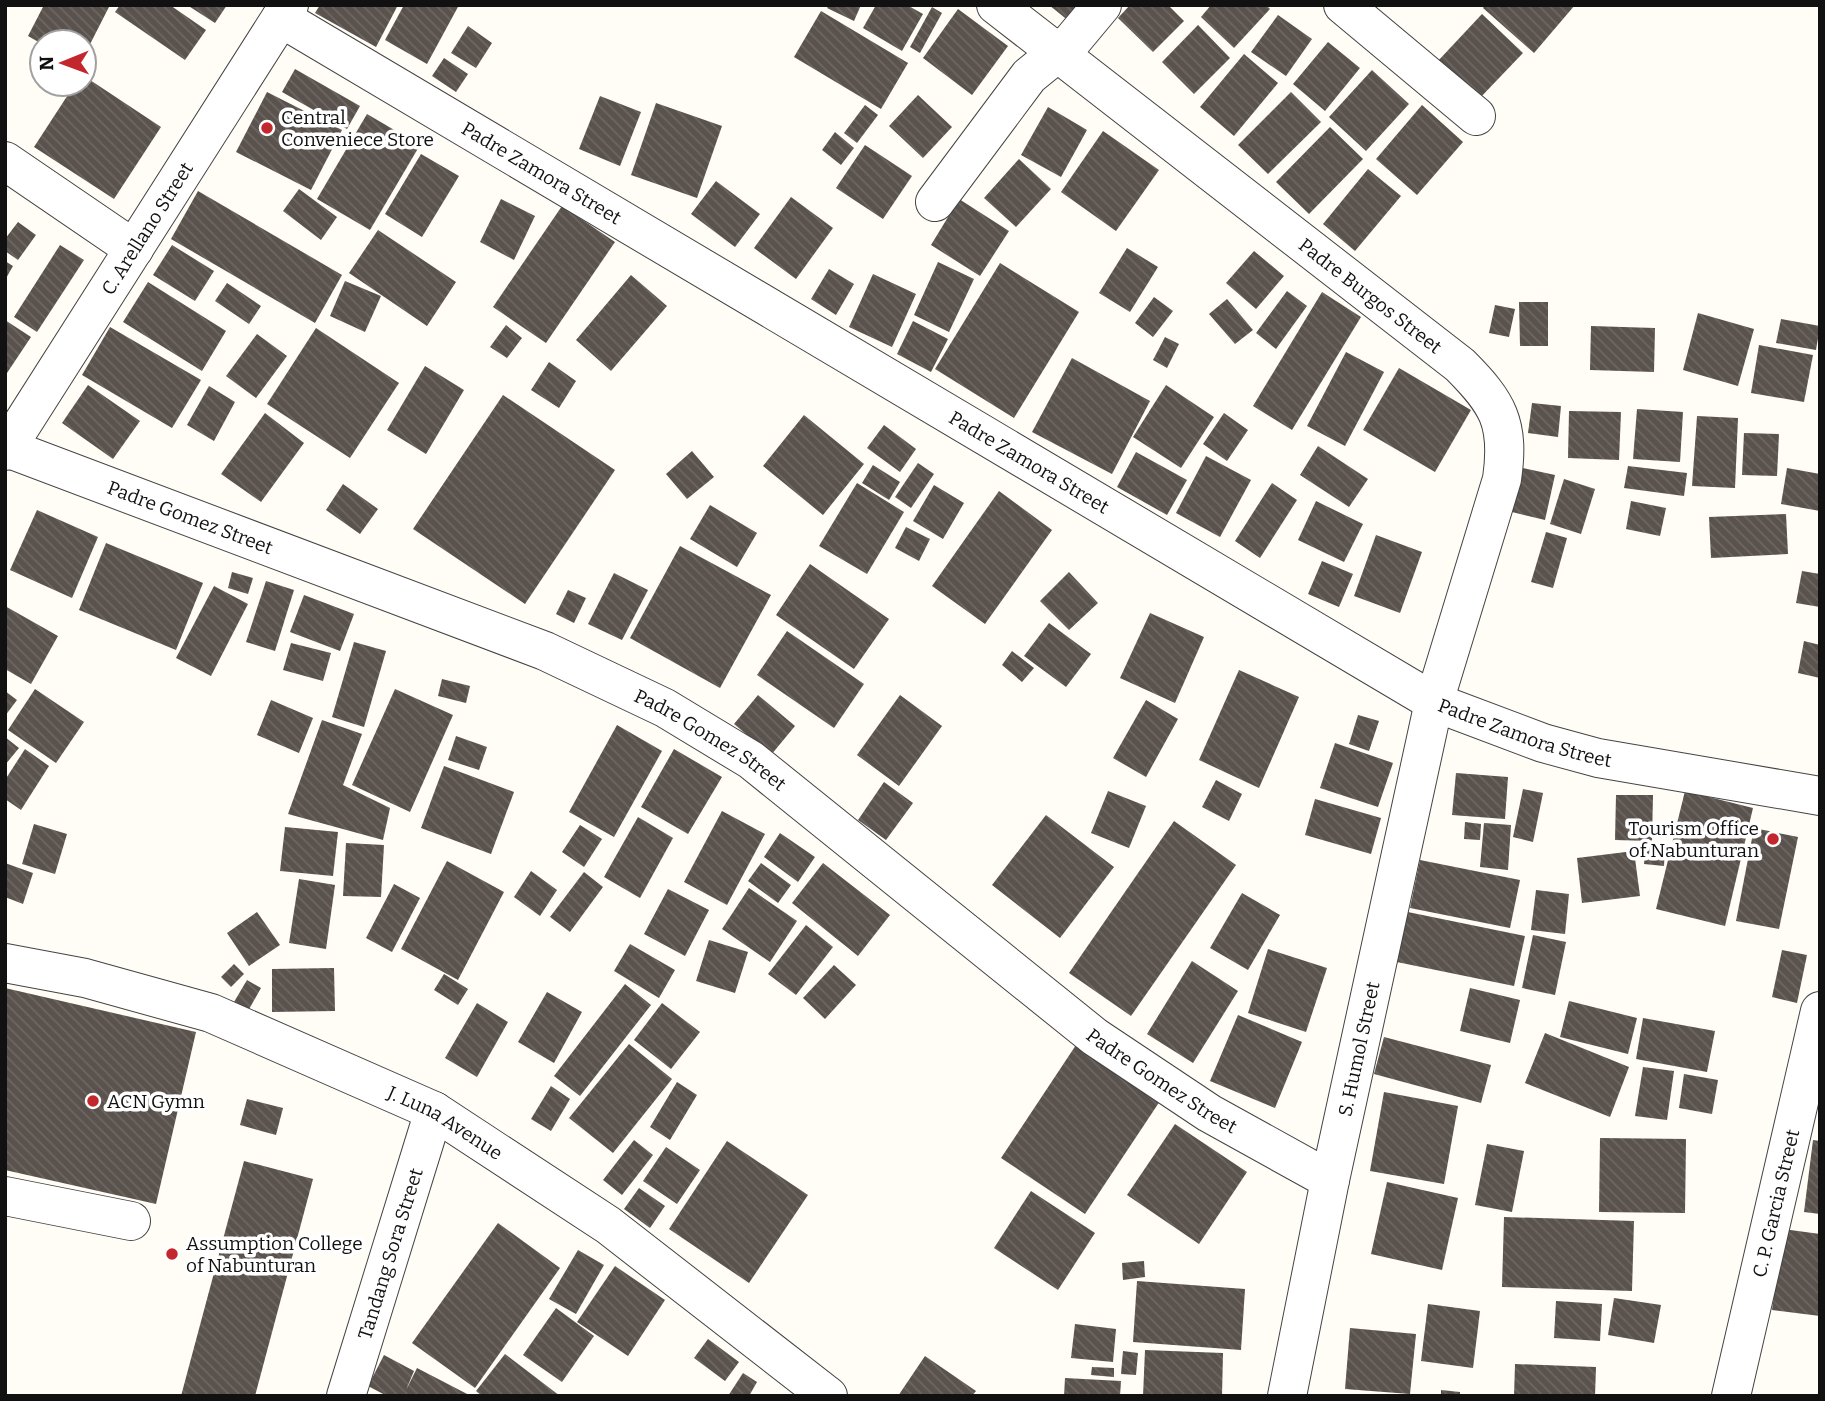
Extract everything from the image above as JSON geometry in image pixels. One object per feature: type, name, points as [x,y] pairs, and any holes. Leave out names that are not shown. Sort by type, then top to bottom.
[{"type":"street","name":"Padre Burgos Street","points":[[996,5],[1460,365],[1488,393],[1501,421],[1505,459],[1502,479],[1434,702]]},
{"type":"street","points":[[935,202],[1029,76],[1085,28],[1102,5]]},
{"type":"street","points":[[1343,5],[1476,117]]},
{"type":"street","name":"C. Arellano Street","points":[[6,450],[285,12]]},
{"type":"street","name":"Padre Zamora Street","points":[[285,12],[1434,702],[1543,743],[1598,758],[1820,796]]},
{"type":"street","points":[[5,161],[134,249]]},
{"type":"street","name":"Padre Gomez Street","points":[[6,450],[545,651],[665,708],[751,760],[1096,1037],[1209,1113],[1330,1180]]},
{"type":"street","name":"S. Humol Street","points":[[1287,1396],[1330,1180],[1434,702]]},
{"type":"street","name":"J. Luna Avenue","points":[[5,963],[85,978],[211,1013],[434,1111],[608,1226],[828,1396]]},
{"type":"street","name":"C. P. Garcia Street","points":[[1731,1396],[1820,1012]]},
{"type":"street","name":"Tandang Sora Street","points":[[346,1396],[434,1111]]},
{"type":"street","points":[[5,1196],[131,1221]]},
{"type":"building","points":[[44,5],[110,5],[98,29],[32,28]]},
{"type":"building","points":[[120,5],[170,5],[206,30],[185,60],[115,12]]},
{"type":"building","points":[[187,5],[227,5],[215,23]]},
{"type":"building","points":[[320,5],[398,5],[376,47],[315,13]]},
{"type":"building","points":[[404,5],[459,5],[427,64],[385,40]]},
{"type":"building","points":[[829,5],[861,5],[854,21],[827,8]]},
{"type":"building","points":[[876,5],[907,5],[923,14],[902,51],[863,28]]},
{"type":"building","points":[[1049,5],[1083,5],[1070,22]]},
{"type":"building","points":[[1130,5],[1168,5],[1184,21],[1153,52],[1118,18]]},
{"type":"building","points":[[1211,5],[1266,5],[1270,9],[1234,48],[1201,17]]},
{"type":"building","points":[[1485,5],[1575,5],[1534,53],[1483,8]]},
{"type":"building","points":[[932,7],[942,13],[920,53],[910,47]]},
{"type":"building","points":[[958,9],[1008,46],[972,95],[923,58]]},
{"type":"building","points":[[821,11],[908,63],[881,109],[794,57]]},
{"type":"building","points":[[1482,14],[1523,53],[1478,100],[1437,62]]},
{"type":"building","points":[[1278,15],[1312,39],[1286,76],[1251,52]]},
{"type":"building","points":[[1198,25],[1230,58],[1194,94],[1162,62]]},
{"type":"building","points":[[468,26],[492,43],[476,68],[451,53]]},
{"type":"building","points":[[1328,42],[1360,68],[1325,111],[1293,84]]},
{"type":"building","points":[[1244,54],[1278,83],[1234,136],[1200,107]]},
{"type":"building","points":[[444,58],[468,74],[456,92],[432,76]]},
{"type":"building","points":[[295,69],[360,106],[347,129],[282,92]]},
{"type":"building","points":[[1372,70],[1409,104],[1366,151],[1329,117]]},
{"type":"building","points":[[98,85],[161,127],[114,199],[34,147],[66,98],[98,98]]},
{"type":"building","points":[[267,92],[342,130],[311,190],[236,152]]},
{"type":"building","points":[[1291,92],[1321,122],[1268,174],[1238,145]]},
{"type":"building","points":[[918,95],[952,127],[923,158],[889,126]]},
{"type":"building","points":[[600,96],[641,112],[620,166],[579,149]]},
{"type":"building","points":[[656,103],[722,126],[697,198],[631,175]]},
{"type":"building","points":[[865,105],[878,115],[857,143],[844,133]]},
{"type":"building","points":[[1422,105],[1463,142],[1417,195],[1376,159]]},
{"type":"building","points":[[1048,107],[1087,130],[1061,177],[1021,155]]},
{"type":"building","points":[[367,114],[420,145],[370,230],[317,199]]},
{"type":"building","points":[[1330,127],[1363,159],[1309,214],[1276,182]]},
{"type":"building","points":[[1103,131],[1159,170],[1116,231],[1061,192]]},
{"type":"building","points":[[835,132],[854,148],[841,165],[822,150]]},
{"type":"building","points":[[865,145],[912,176],[883,219],[836,188]]},
{"type":"building","points":[[421,154],[459,176],[422,237],[385,214]]},
{"type":"building","points":[[1019,159],[1051,189],[1016,227],[984,198]]},
{"type":"building","points":[[1368,169],[1401,196],[1355,251],[1323,224]]},
{"type":"building","points":[[716,181],[760,214],[735,247],[691,214]]},
{"type":"building","points":[[299,189],[337,217],[321,240],[283,211]]},
{"type":"building","points":[[198,191],[342,275],[315,323],[171,239]]},
{"type":"building","points":[[791,197],[833,228],[796,279],[754,248]]},
{"type":"building","points":[[501,199],[535,216],[514,260],[480,242]]},
{"type":"building","points":[[959,199],[1009,231],[980,276],[931,245]]},
{"type":"building","points":[[562,206],[615,242],[546,343],[493,307]]},
{"type":"building","points":[[18,222],[36,235],[18,260],[5,251],[5,239]]},
{"type":"building","points":[[378,230],[456,282],[427,326],[349,273]]},
{"type":"building","points":[[60,245],[84,260],[37,332],[14,317]]},
{"type":"building","points":[[172,245],[214,271],[195,301],[153,275]]},
{"type":"building","points":[[1127,248],[1158,267],[1130,312],[1099,293]]},
{"type":"building","points":[[1254,251],[1284,276],[1256,309],[1226,283]]},
{"type":"building","points":[[5,261],[13,266],[5,280]]},
{"type":"building","points":[[938,262],[974,279],[949,332],[914,315]]},
{"type":"building","points":[[1000,263],[1079,312],[1014,418],[935,369]]},
{"type":"building","points":[[829,269],[854,284],[836,315],[811,299]]},
{"type":"building","points":[[873,274],[916,294],[892,347],[849,327]]},
{"type":"building","points":[[631,275],[667,306],[611,371],[576,340]]},
{"type":"building","points":[[345,281],[381,296],[365,332],[330,316]]},
{"type":"building","points":[[148,282],[226,331],[202,371],[123,322]]},
{"type":"building","points":[[227,283],[261,306],[249,324],[215,301]]},
{"type":"building","points":[[1287,291],[1307,306],[1276,349],[1256,333]]},
{"type":"building","points":[[1322,292],[1361,317],[1292,430],[1253,406]]},
{"type":"building","points":[[1154,297],[1173,311],[1153,337],[1135,323]]},
{"type":"building","points":[[1227,299],[1253,330],[1235,344],[1209,314]]},
{"type":"building","points":[[1519,302],[1548,302],[1548,346],[1520,346]]},
{"type":"building","points":[[1495,305],[1515,309],[1509,337],[1489,333]]},
{"type":"building","points":[[1698,313],[1754,329],[1738,386],[1683,370]]},
{"type":"building","points":[[1781,319],[1820,326],[1816,350],[1776,343]]},
{"type":"building","points":[[5,320],[31,337],[7,373],[5,372]]},
{"type":"building","points":[[913,321],[948,339],[931,372],[897,354]]},
{"type":"building","points":[[506,325],[522,338],[507,358],[490,347]]},
{"type":"building","points":[[1591,326],[1655,328],[1654,372],[1590,370]]},
{"type":"building","points":[[110,327],[201,380],[172,428],[82,375]]},
{"type":"building","points":[[316,328],[399,383],[350,458],[267,404]]},
{"type":"building","points":[[257,334],[287,356],[256,398],[226,376]]},
{"type":"building","points":[[1165,337],[1179,344],[1167,368],[1153,360]]},
{"type":"building","points":[[1759,345],[1813,355],[1804,402],[1751,393]]},
{"type":"building","points":[[1346,352],[1384,372],[1345,446],[1307,426]]},
{"type":"building","points":[[1072,358],[1150,401],[1112,474],[1032,432]]},
{"type":"building","points":[[549,362],[576,381],[559,408],[531,390]]},
{"type":"building","points":[[425,366],[464,390],[426,454],[387,430]]},
{"type":"building","points":[[1399,368],[1471,410],[1435,472],[1363,430]]},
{"type":"building","points":[[88,385],[140,421],[113,459],[62,423]]},
{"type":"building","points":[[1166,385],[1214,417],[1181,468],[1133,437]]},
{"type":"building","points":[[209,386],[235,402],[214,441],[187,425]]},
{"type":"building","points":[[503,395],[615,470],[525,604],[413,529]]},
{"type":"building","points":[[1532,403],[1561,406],[1558,437],[1528,433]]},
{"type":"building","points":[[1637,409],[1683,412],[1680,462],[1633,459]]},
{"type":"building","points":[[1569,411],[1621,412],[1619,460],[1568,458]]},
{"type":"building","points":[[265,413],[304,443],[261,502],[221,474]]},
{"type":"building","points":[[1224,413],[1248,430],[1227,461],[1203,444]]},
{"type":"building","points":[[804,415],[864,464],[823,515],[763,466]]},
{"type":"building","points":[[1697,416],[1738,418],[1735,488],[1692,486]]},
{"type":"building","points":[[884,425],[916,449],[900,472],[867,448]]},
{"type":"building","points":[[1744,433],[1779,434],[1777,476],[1742,475]]},
{"type":"building","points":[[1318,446],[1368,479],[1349,507],[1300,475]]},
{"type":"building","points":[[692,451],[714,477],[687,499],[666,474]]},
{"type":"building","points":[[1136,452],[1187,480],[1167,515],[1117,487]]},
{"type":"building","points":[[1206,456],[1251,480],[1220,537],[1176,513]]},
{"type":"building","points":[[918,463],[934,474],[911,508],[895,497]]},
{"type":"building","points":[[873,465],[900,482],[889,500],[862,483]]},
{"type":"building","points":[[1628,466],[1687,473],[1684,496],[1624,488]]},
{"type":"building","points":[[1523,468],[1555,475],[1545,520],[1512,512]]},
{"type":"building","points":[[1787,468],[1820,474],[1820,511],[1781,504]]},
{"type":"building","points":[[1564,479],[1595,489],[1581,534],[1550,524]]},
{"type":"building","points":[[857,483],[904,512],[867,574],[819,546]]},
{"type":"building","points":[[1272,483],[1297,500],[1260,558],[1235,541]]},
{"type":"building","points":[[343,484],[378,509],[360,534],[326,510]]},
{"type":"building","points":[[934,485],[964,503],[943,539],[913,521]]},
{"type":"building","points":[[999,491],[1052,530],[985,624],[932,586]]},
{"type":"building","points":[[1316,501],[1363,524],[1344,562],[1298,540]]},
{"type":"building","points":[[1631,501],[1666,508],[1660,536],[1626,529]]},
{"type":"building","points":[[710,505],[757,533],[737,567],[690,539]]},
{"type":"building","points":[[37,510],[98,537],[72,598],[10,570]]},
{"type":"building","points":[[1786,514],[1788,554],[1711,558],[1709,517]]},
{"type":"building","points":[[906,527],[930,539],[919,561],[895,548]]},
{"type":"building","points":[[1546,532],[1567,538],[1553,588],[1531,582]]},
{"type":"building","points":[[1376,535],[1422,552],[1400,613],[1354,596]]},
{"type":"building","points":[[106,543],[203,583],[176,650],[79,610]]},
{"type":"building","points":[[680,546],[771,595],[720,688],[630,638]]},
{"type":"building","points":[[1322,561],[1353,574],[1339,607],[1308,594]]},
{"type":"building","points":[[810,564],[889,619],[854,669],[776,615]]},
{"type":"building","points":[[1802,571],[1820,574],[1820,607],[1796,603]]},
{"type":"building","points":[[232,572],[253,578],[248,594],[228,588]]},
{"type":"building","points":[[1069,572],[1098,603],[1069,630],[1040,601]]},
{"type":"building","points":[[614,573],[648,590],[622,640],[588,624]]},
{"type":"building","points":[[266,581],[294,590],[275,651],[246,642]]},
{"type":"building","points":[[214,586],[248,604],[211,676],[176,658]]},
{"type":"building","points":[[568,590],[586,598],[574,623],[556,614]]},
{"type":"building","points":[[304,595],[354,614],[340,651],[290,632]]},
{"type":"building","points":[[5,606],[58,636],[31,684],[5,669]]},
{"type":"building","points":[[1150,613],[1204,637],[1175,703],[1120,678]]},
{"type":"building","points":[[1049,623],[1091,654],[1066,687],[1024,656]]},
{"type":"building","points":[[787,631],[864,684],[834,728],[757,675]]},
{"type":"building","points":[[1804,641],[1820,645],[1820,678],[1798,673]]},
{"type":"building","points":[[354,642],[386,651],[364,727],[332,717]]},
{"type":"building","points":[[291,643],[331,653],[323,681],[283,670]]},
{"type":"building","points":[[1012,651],[1034,668],[1022,682],[1002,665]]},
{"type":"building","points":[[1239,670],[1299,697],[1259,788],[1199,760]]},
{"type":"building","points":[[442,679],[470,686],[466,703],[438,696]]},
{"type":"building","points":[[35,689],[84,722],[56,763],[8,730]]},
{"type":"building","points":[[395,689],[453,715],[410,812],[352,785]]},
{"type":"building","points":[[5,691],[17,700],[5,716]]},
{"type":"building","points":[[758,695],[795,726],[771,755],[734,724]]},
{"type":"building","points":[[900,695],[942,726],[899,786],[857,755]]},
{"type":"building","points":[[271,700],[313,718],[299,753],[257,735]]},
{"type":"building","points":[[1146,700],[1178,719],[1146,777],[1113,758]]},
{"type":"building","points":[[1358,715],[1379,721],[1369,751],[1349,744]]},
{"type":"building","points":[[322,720],[362,734],[343,785],[390,808],[383,840],[288,814]]},
{"type":"building","points":[[617,725],[662,751],[614,837],[569,812]]},
{"type":"building","points":[[456,736],[487,747],[479,770],[448,760]]},
{"type":"building","points":[[5,737],[19,748],[5,765]]},
{"type":"building","points":[[1335,743],[1393,763],[1378,807],[1320,788]]},
{"type":"building","points":[[25,749],[49,766],[21,810],[5,799],[5,780]]},
{"type":"building","points":[[674,749],[722,777],[688,834],[641,807]]},
{"type":"building","points":[[444,766],[514,792],[491,854],[421,828]]},
{"type":"building","points":[[1456,773],[1508,777],[1505,819],[1452,815]]},
{"type":"building","points":[[1216,780],[1242,794],[1229,821],[1202,807]]},
{"type":"building","points":[[884,782],[913,803],[886,840],[858,820]]},
{"type":"building","points":[[1523,789],[1543,793],[1533,842],[1513,837]]},
{"type":"building","points":[[1108,791],[1146,806],[1129,848],[1091,833]]},
{"type":"building","points":[[1685,791],[1753,808],[1725,926],[1656,909]]},
{"type":"building","points":[[1616,795],[1653,795],[1652,841],[1615,840]]},
{"type":"building","points":[[1315,799],[1381,818],[1371,854],[1305,835]]},
{"type":"building","points":[[722,811],[765,834],[727,905],[684,882]]},
{"type":"building","points":[[1046,815],[1114,867],[1060,938],[992,885]]},
{"type":"building","points":[[638,817],[673,838],[640,898],[604,877]]},
{"type":"building","points":[[1174,821],[1236,865],[1131,1016],[1069,973]]},
{"type":"building","points":[[1465,822],[1481,824],[1480,840],[1464,839]]},
{"type":"building","points":[[1484,823],[1511,825],[1508,870],[1480,867]]},
{"type":"building","points":[[34,824],[67,834],[55,874],[22,864]]},
{"type":"building","points":[[580,825],[602,839],[584,867],[562,852]]},
{"type":"building","points":[[285,827],[338,832],[333,876],[280,871]]},
{"type":"building","points":[[1754,828],[1798,837],[1779,929],[1736,921]]},
{"type":"building","points":[[780,833],[815,857],[798,882],[764,857]]},
{"type":"building","points":[[346,843],[384,845],[381,897],[343,896]]},
{"type":"building","points":[[1646,845],[1665,846],[1664,866],[1644,864]]},
{"type":"building","points":[[1634,851],[1640,896],[1582,903],[1577,858]]},
{"type":"building","points":[[1420,860],[1520,880],[1510,928],[1410,908]]},
{"type":"building","points":[[447,861],[504,892],[458,980],[401,949]]},
{"type":"building","points":[[5,863],[33,873],[23,904],[5,897]]},
{"type":"building","points":[[761,863],[791,885],[778,903],[748,881]]},
{"type":"building","points":[[823,863],[890,915],[858,956],[792,903]]},
{"type":"building","points":[[531,871],[557,890],[540,916],[514,897]]},
{"type":"building","points":[[584,872],[603,887],[570,932],[550,917]]},
{"type":"building","points":[[299,879],[335,885],[326,949],[289,943]]},
{"type":"building","points":[[394,884],[420,898],[392,952],[366,938]]},
{"type":"building","points":[[749,888],[797,921],[770,962],[722,929]]},
{"type":"building","points":[[668,889],[709,910],[685,956],[644,934]]},
{"type":"building","points":[[1536,890],[1569,894],[1565,934],[1531,930]]},
{"type":"building","points":[[1242,893],[1280,915],[1248,970],[1210,948]]},
{"type":"building","points":[[1398,910],[1525,936],[1514,986],[1387,960]]},
{"type":"building","points":[[257,912],[280,945],[249,966],[227,933]]},
{"type":"building","points":[[806,925],[833,947],[796,995],[768,974]]},
{"type":"building","points":[[1533,935],[1566,942],[1555,995],[1522,988]]},
{"type":"building","points":[[709,940],[748,952],[735,993],[696,981]]},
{"type":"building","points":[[630,944],[675,970],[659,998],[614,971]]},
{"type":"building","points":[[1268,949],[1327,968],[1306,1032],[1248,1013]]},
{"type":"building","points":[[1782,950],[1807,955],[1797,1003],[1772,997]]},
{"type":"building","points":[[1192,961],[1238,991],[1193,1063],[1147,1034]]},
{"type":"building","points":[[234,964],[244,974],[231,987],[221,977]]},
{"type":"building","points":[[834,965],[856,985],[825,1019],[803,998]]},
{"type":"building","points":[[334,968],[335,1011],[272,1012],[272,969]]},
{"type":"building","points":[[444,974],[468,989],[458,1005],[434,990]]},
{"type":"building","points":[[247,980],[261,988],[248,1011],[234,1002]]},
{"type":"building","points":[[625,984],[651,1005],[580,1096],[554,1076]]},
{"type":"building","name":"ACN Gymn","points":[[5,988],[196,1032],[156,1204],[5,1170]]},
{"type":"building","points":[[1470,988],[1520,1000],[1510,1043],[1460,1031]]},
{"type":"building","points":[[547,992],[582,1012],[554,1063],[518,1042]]},
{"type":"building","points":[[1569,1001],[1637,1018],[1628,1054],[1560,1037]]},
{"type":"building","points":[[477,1003],[508,1022],[477,1077],[445,1058]]},
{"type":"building","points":[[662,1003],[700,1032],[671,1069],[634,1040]]},
{"type":"building","points":[[1238,1015],[1302,1042],[1275,1108],[1210,1081]]},
{"type":"building","points":[[1643,1018],[1715,1031],[1707,1072],[1636,1059]]},
{"type":"building","points":[[1545,1033],[1629,1067],[1610,1117],[1525,1083]]},
{"type":"building","points":[[1384,1037],[1491,1065],[1481,1103],[1374,1074]]},
{"type":"building","points":[[629,1044],[672,1079],[613,1153],[569,1118]]},
{"type":"building","points":[[1076,1045],[1160,1101],[1085,1214],[1001,1158]]},
{"type":"building","points":[[1643,1067],[1674,1071],[1667,1120],[1635,1116]]},
{"type":"building","points":[[1684,1074],[1718,1080],[1712,1114],[1679,1108]]},
{"type":"building","points":[[677,1082],[697,1095],[670,1140],[650,1127]]},
{"type":"building","points":[[551,1086],[570,1099],[551,1131],[531,1119]]},
{"type":"building","points":[[1384,1092],[1458,1106],[1444,1184],[1370,1171]]},
{"type":"building","points":[[247,1099],[283,1108],[276,1135],[240,1125]]},
{"type":"building","points":[[1175,1124],[1247,1172],[1199,1244],[1127,1195]]},
{"type":"building","points":[[1600,1138],[1686,1139],[1685,1213],[1599,1212]]},
{"type":"building","points":[[634,1140],[653,1155],[622,1195],[603,1180]]},
{"type":"building","points":[[1813,1140],[1820,1141],[1820,1214],[1804,1212]]},
{"type":"building","points":[[727,1141],[808,1195],[749,1283],[669,1229]]},
{"type":"building","points":[[1487,1144],[1524,1151],[1512,1212],[1475,1205]]},
{"type":"building","points":[[666,1147],[700,1170],[677,1204],[643,1181]]},
{"type":"building","points":[[244,1161],[313,1179],[255,1396],[181,1396]]},
{"type":"building","points":[[1387,1182],[1458,1198],[1442,1270],[1371,1254]]},
{"type":"building","points":[[639,1188],[665,1206],[650,1228],[624,1209]]},
{"type":"building","points":[[1031,1191],[1095,1233],[1058,1290],[994,1248]]},
{"type":"building","points":[[1504,1217],[1634,1221],[1632,1291],[1502,1287]]},
{"type":"building","points":[[498,1223],[560,1268],[475,1388],[412,1343]]},
{"type":"building","points":[[1783,1229],[1820,1234],[1820,1316],[1772,1310]]},
{"type":"building","points":[[578,1250],[604,1265],[576,1314],[549,1299]]},
{"type":"building","points":[[1144,1261],[1145,1277],[1123,1280],[1122,1263]]},
{"type":"building","points":[[615,1266],[665,1300],[628,1356],[577,1322]]},
{"type":"building","points":[[1137,1281],[1245,1289],[1241,1350],[1133,1342]]},
{"type":"building","points":[[1614,1298],[1661,1305],[1654,1343],[1608,1335]]},
{"type":"building","points":[[1556,1301],[1602,1304],[1600,1341],[1554,1338]]},
{"type":"building","points":[[1428,1304],[1480,1311],[1473,1368],[1421,1361]]},
{"type":"building","points":[[556,1308],[594,1336],[562,1382],[523,1355]]},
{"type":"building","points":[[1075,1324],[1116,1329],[1113,1362],[1071,1358]]},
{"type":"building","points":[[1350,1328],[1416,1334],[1410,1394],[1345,1389]]},
{"type":"building","points":[[708,1339],[739,1362],[725,1381],[694,1358]]},
{"type":"building","points":[[1145,1350],[1223,1353],[1222,1396],[1143,1396]]},
{"type":"building","points":[[1123,1351],[1138,1353],[1136,1375],[1121,1374]]},
{"type":"building","points":[[505,1354],[560,1396],[482,1396],[476,1391]]},
{"type":"building","points":[[384,1355],[414,1371],[406,1390],[417,1368],[471,1396],[387,1396],[368,1386]]},
{"type":"building","points":[[925,1356],[976,1391],[972,1396],[898,1396]]},
{"type":"building","points":[[1515,1364],[1596,1367],[1595,1396],[1514,1396]]},
{"type":"building","points":[[1092,1367],[1114,1368],[1114,1377],[1091,1375]]},
{"type":"building","points":[[743,1373],[757,1382],[749,1396],[728,1396]]},
{"type":"building","points":[[1065,1378],[1121,1381],[1120,1396],[1064,1396]]},
{"type":"building","points":[[1441,1390],[1460,1392],[1460,1396],[1441,1396]]},
{"type":"place","name":"Central Conveniece Store","points":[[267,128]]},
{"type":"place","name":"Tourism Office of Nabunturan","points":[[1773,839]]},
{"type":"place","name":"ACN Gymn","points":[[93,1101]]},
{"type":"place","name":"Assumption College of Nabunturan","points":[[172,1254]]}]
